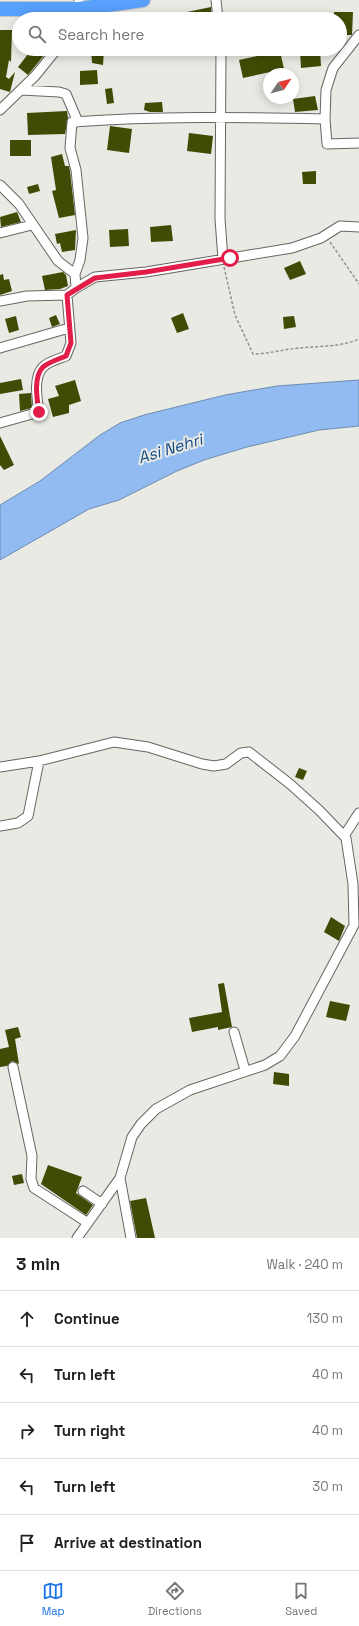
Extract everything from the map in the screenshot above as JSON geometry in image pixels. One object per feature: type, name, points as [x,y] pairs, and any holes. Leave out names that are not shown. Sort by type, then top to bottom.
[{"type":"highway","points":[[0,9],[78,9],[143,0]]},
{"type":"street","points":[[216,0],[217,12]]},
{"type":"street","points":[[347,48],[359,35]]},
{"type":"street","points":[[2,108],[35,76],[51,56]]},
{"type":"street","points":[[221,56],[219,117],[220,219],[223,259]]},
{"type":"street","points":[[341,56],[333,68],[326,90],[325,119],[327,144],[359,143]]},
{"type":"street","points":[[21,90],[58,92],[66,94],[78,122]]},
{"type":"street","points":[[0,97],[2,108]]},
{"type":"street","points":[[76,288],[75,274],[80,260],[83,238],[76,170],[70,148],[72,122],[118,119],[219,117],[325,119]]},
{"type":"street","points":[[0,185],[19,204],[58,261],[75,274]]},
{"type":"street","points":[[0,233],[32,225]]},
{"type":"street","points":[[0,301],[27,296],[67,295],[76,288],[95,278],[146,272],[292,248],[325,236],[340,226],[359,227]]},
{"type":"street","points":[[0,423],[39,412],[37,397],[38,373],[44,366],[66,356],[71,343],[67,295]]},
{"type":"street","points":[[0,348],[69,328]]},
{"type":"street","points":[[0,767],[39,761],[114,742],[148,746],[214,766],[226,764],[241,753],[249,752],[290,784],[344,836],[349,849],[356,926],[295,1036],[280,1056],[265,1065],[245,1070],[190,1090],[156,1109],[140,1124],[132,1137],[120,1178],[77,1238]]},
{"type":"street","points":[[0,826],[18,823],[28,816],[39,761]]},
{"type":"street","points":[[344,836],[355,826],[359,813]]},
{"type":"street","points":[[234,1032],[245,1070]]},
{"type":"street","points":[[13,1068],[32,1156],[31,1179],[34,1188],[88,1223]]},
{"type":"street","points":[[120,1178],[131,1238]]},
{"type":"street","points":[[83,1191],[102,1204]]},
{"type":"path","points":[[325,236],[359,284]]},
{"type":"path","points":[[223,259],[235,315],[253,354],[271,354],[298,348],[338,345],[359,339]]},
{"type":"water","name":"Asi Nehri","points":[[359,380],[359,426],[319,430],[247,447],[204,460],[177,471],[119,500],[89,509],[0,560],[0,505],[40,481],[100,435],[120,423],[144,415],[225,395],[277,386]]},
{"type":"building","points":[[211,7],[211,12],[187,12]]},
{"type":"building","points":[[347,12],[353,12],[352,35],[347,35]]},
{"type":"building","points":[[0,30],[12,30],[11,62],[9,60],[6,77],[9,79],[15,72],[10,92],[0,89]]},
{"type":"building","points":[[27,56],[43,56],[28,75],[18,67]]},
{"type":"building","points":[[92,56],[104,56],[103,65],[92,63]]},
{"type":"building","points":[[257,56],[281,56],[284,68],[263,68],[263,74],[243,78],[239,60]]},
{"type":"building","points":[[300,56],[320,56],[321,66],[301,68]]},
{"type":"building","points":[[97,70],[98,84],[80,85],[80,71]]},
{"type":"building","points":[[112,88],[114,103],[107,104],[105,89]]},
{"type":"building","points":[[315,96],[318,110],[295,112],[294,104],[299,104],[299,98]]},
{"type":"building","points":[[162,102],[163,112],[150,112],[144,110],[145,103]]},
{"type":"building","points":[[67,111],[68,118],[65,134],[28,135],[27,113]]},
{"type":"building","points":[[110,126],[132,129],[129,153],[107,150]]},
{"type":"building","points":[[189,133],[213,136],[211,154],[187,151]]},
{"type":"building","points":[[10,140],[31,140],[31,156],[10,156]]},
{"type":"building","points":[[62,154],[65,166],[69,166],[75,215],[59,218],[52,191],[56,190],[51,157]]},
{"type":"building","points":[[316,171],[316,184],[303,184],[302,172]]},
{"type":"building","points":[[38,184],[40,191],[29,194],[27,187]]},
{"type":"building","points":[[17,212],[21,222],[1,227],[0,217]]},
{"type":"building","points":[[171,225],[173,241],[151,242],[150,227]]},
{"type":"building","points":[[128,229],[129,246],[110,247],[109,230]]},
{"type":"building","points":[[76,230],[75,250],[62,252],[60,243],[57,244],[55,234]]},
{"type":"building","points":[[300,261],[306,274],[290,280],[284,268]]},
{"type":"building","points":[[63,272],[66,275],[68,286],[60,289],[45,290],[42,276]]},
{"type":"building","points":[[3,274],[4,280],[9,279],[12,291],[0,295],[0,275]]},
{"type":"building","points":[[183,313],[189,329],[177,333],[171,318]]},
{"type":"building","points":[[56,315],[60,324],[52,327],[49,318]]},
{"type":"building","points":[[16,316],[19,330],[9,333],[5,319]]},
{"type":"building","points":[[294,316],[296,327],[284,329],[283,317]]},
{"type":"building","points":[[21,379],[23,390],[0,394],[0,383]]},
{"type":"building","points":[[75,380],[81,401],[69,405],[69,413],[53,417],[48,399],[59,396],[55,386]]},
{"type":"building","points":[[31,393],[32,408],[20,411],[19,394]]},
{"type":"building","points":[[0,436],[14,465],[4,470],[0,465]]},
{"type":"building","points":[[299,768],[307,771],[303,780],[295,777]]},
{"type":"building","points":[[331,917],[345,926],[339,941],[324,932]]},
{"type":"building","points":[[224,983],[232,1027],[218,1030],[218,1027],[192,1032],[189,1018],[222,1012],[218,984]]},
{"type":"building","points":[[330,1001],[350,1005],[346,1021],[326,1017]]},
{"type":"building","points":[[18,1027],[21,1037],[15,1039],[19,1064],[12,1061],[7,1066],[0,1067],[0,1049],[9,1047],[5,1030]]},
{"type":"building","points":[[274,1072],[289,1074],[289,1086],[273,1084]]},
{"type":"building","points":[[48,1165],[82,1177],[76,1193],[93,1205],[86,1215],[41,1184]]},
{"type":"building","points":[[22,1174],[24,1183],[14,1185],[12,1176]]},
{"type":"building","points":[[146,1198],[155,1238],[137,1238],[130,1201]]},
{"type":"route","points":[[39,412],[37,397],[38,373],[44,366],[66,356],[71,343],[67,295],[76,288],[95,278],[146,272],[230,258]]}]
